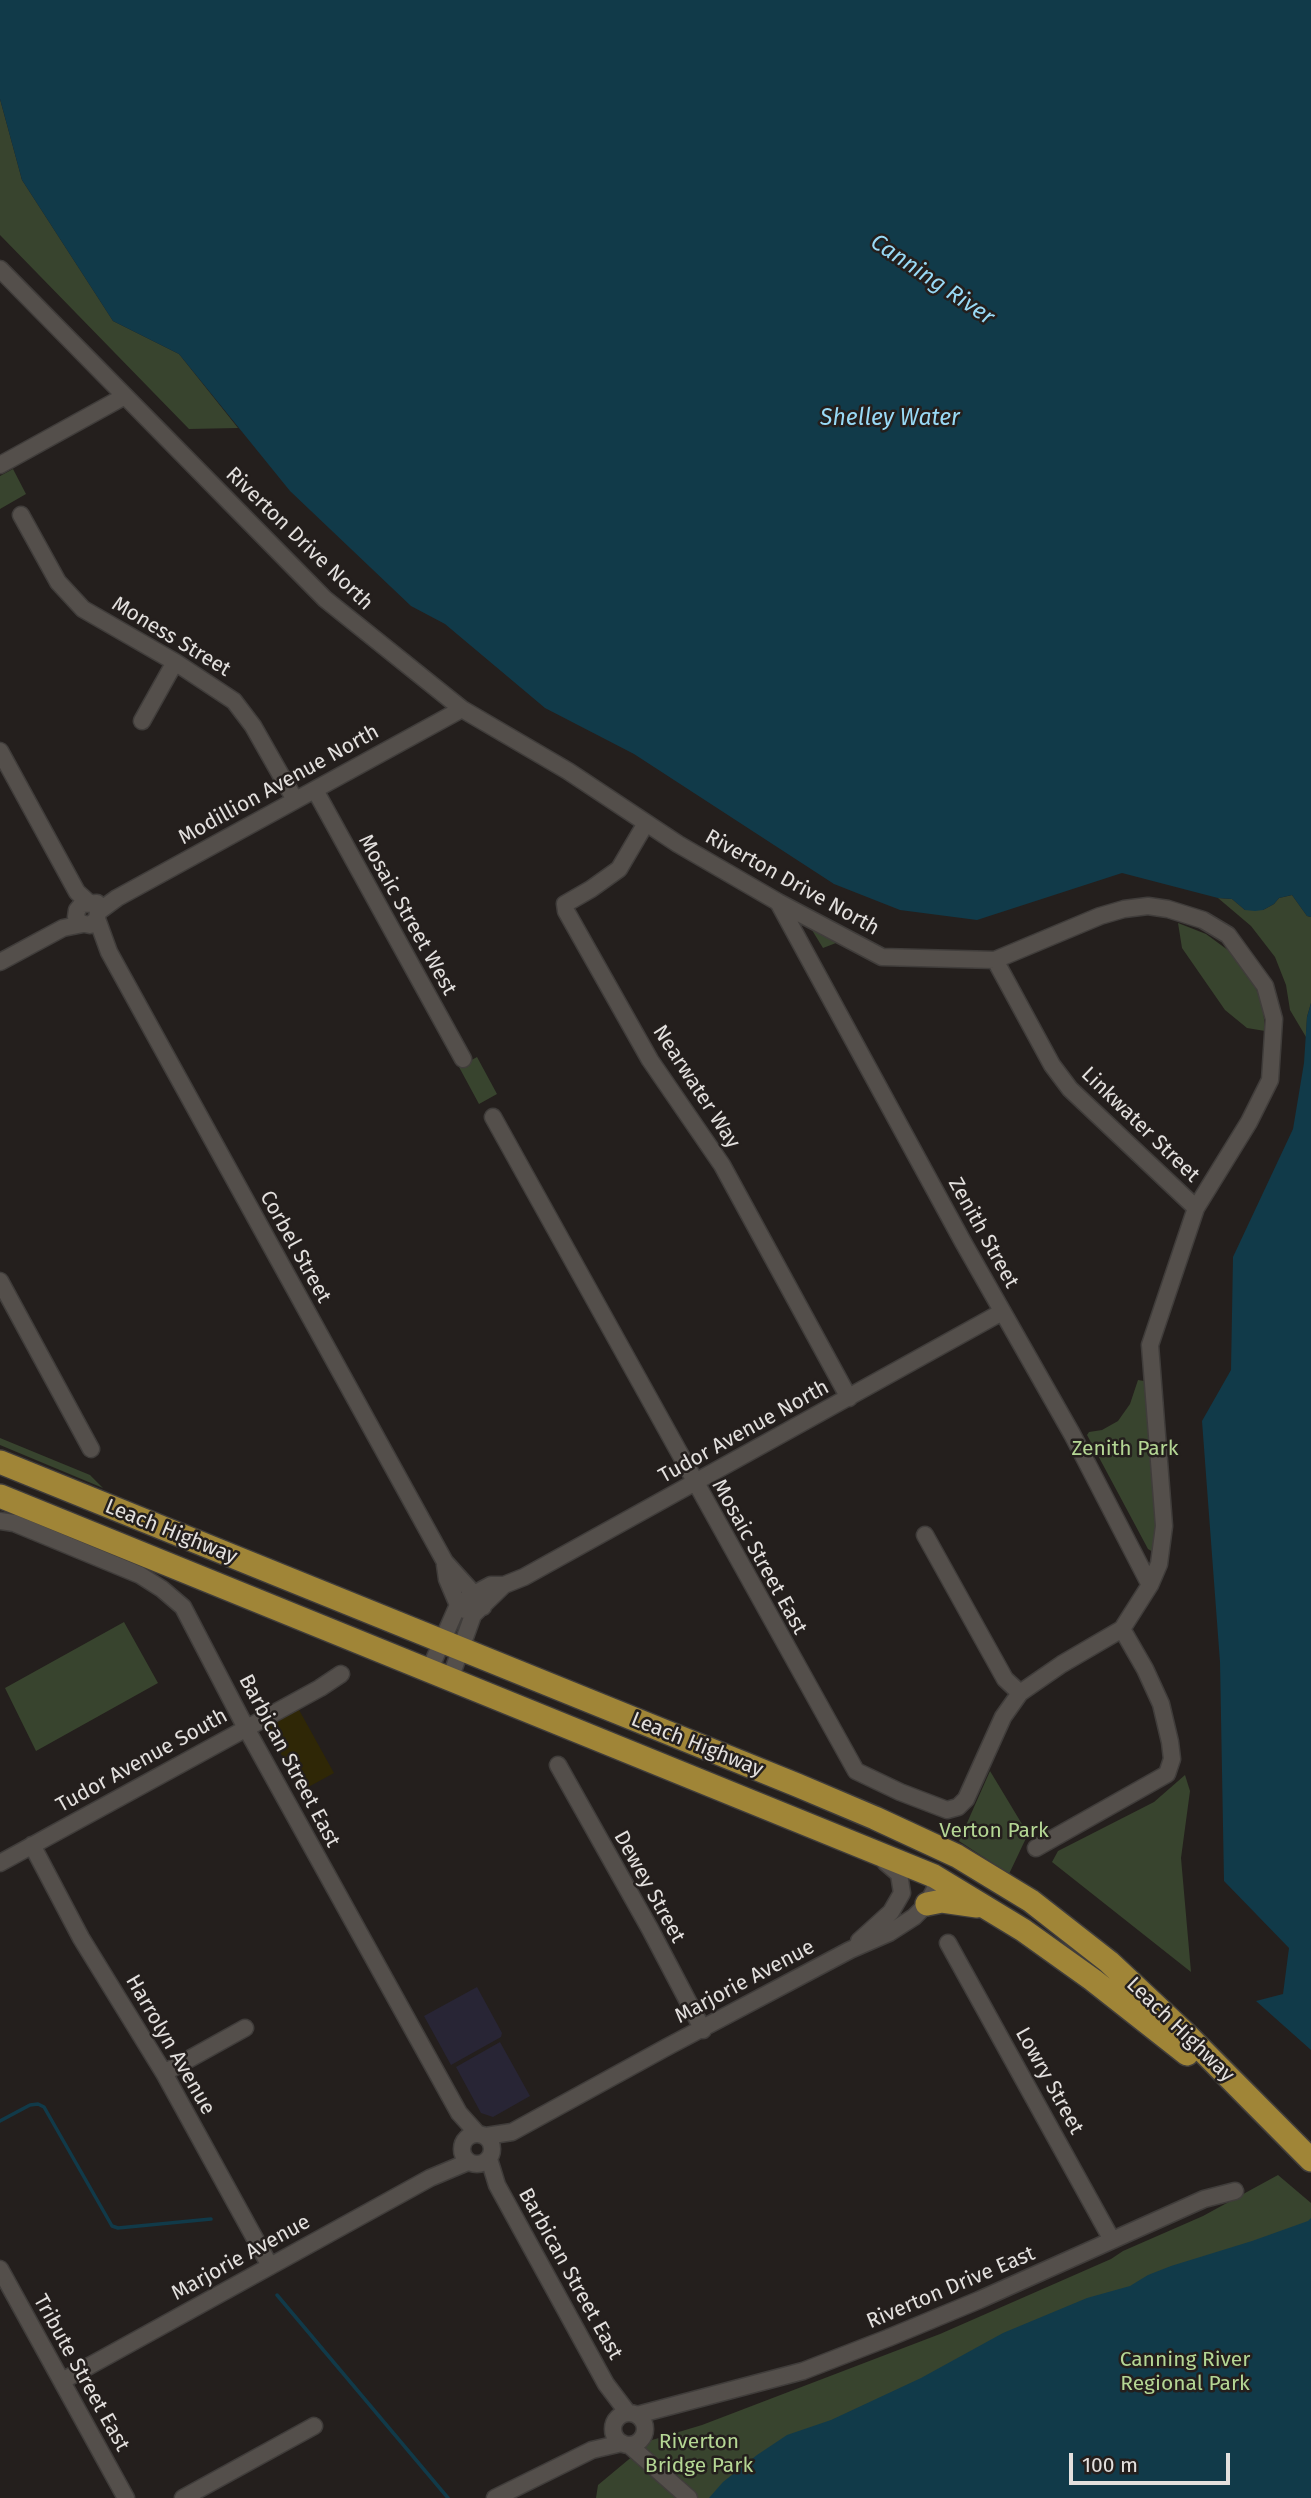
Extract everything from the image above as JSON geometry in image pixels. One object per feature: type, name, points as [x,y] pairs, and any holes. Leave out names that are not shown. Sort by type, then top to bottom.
[{"type":"highway","name":"Leach Highway","points":[[0,1462],[797,1785],[957,1856],[1031,1901],[1092,1948],[1189,2037],[1289,2146],[1311,2178]]},
{"type":"highway","name":"Leach Highway","points":[[0,1496],[934,1876],[994,1910],[1093,1980],[1176,2044],[1289,2146],[1311,2160]]},
{"type":"highway","points":[[912,1834],[932,1857],[934,1876]]},
{"type":"highway","points":[[927,1904],[942,1900],[994,1910]]},
{"type":"street","name":"Riverton Drive North","points":[[0,269],[325,599],[462,709],[568,771],[646,823],[778,902],[882,957],[995,961],[1100,916],[1148,906],[1203,920],[1228,936],[1235,944],[1265,986],[1272,1005],[1275,1036],[1270,1080],[1250,1122],[1196,1208],[1150,1345],[1164,1526],[1159,1564],[1150,1585],[1122,1629]]},
{"type":"street","points":[[0,465],[125,396]]},
{"type":"street","name":"Moness Street","points":[[21,515],[58,582],[83,609],[175,662],[234,701],[253,726],[295,800]]},
{"type":"street","points":[[142,721],[175,662]]},
{"type":"street","name":"Modillion Avenue North","points":[[0,962],[63,928],[86,912],[117,898],[462,709]]},
{"type":"street","name":"Corbel Street","points":[[0,751],[444,1562],[477,1605]]},
{"type":"street","name":"Mosaic Street West","points":[[314,790],[463,1059]]},
{"type":"street","name":"Nearwater Way","points":[[646,823],[619,869],[565,904],[566,911],[650,1060],[722,1165],[849,1398]]},
{"type":"street","name":"Zenith Street","points":[[778,902],[1002,1312],[1072,1434],[1150,1585]]},
{"type":"street","name":"Linkwater Street","points":[[995,961],[1052,1065],[1070,1089],[1196,1208]]},
{"type":"street","name":"Mosaic Street East","points":[[493,1117],[856,1771],[947,1810],[958,1807],[966,1799],[1003,1717],[1020,1693]]},
{"type":"street","points":[[0,1281],[92,1449]]},
{"type":"street","name":"Tudor Avenue North","points":[[439,1675],[451,1645],[477,1605],[504,1585],[535,1571],[1002,1312]]},
{"type":"street","name":"Barbican Street East","points":[[0,1521],[15,1523],[140,1575],[183,1607],[246,1728],[606,2384],[607,2398],[629,2428]]},
{"type":"street","points":[[925,1535],[1004,1679],[1020,1693],[1062,1664],[1122,1629],[1161,1704],[1170,1742],[1171,1759],[1167,1774],[1037,1848]]},
{"type":"street","name":"Corbel Street","points":[[444,1562],[447,1579],[458,1605]]},
{"type":"street","points":[[458,1605],[477,1605]]},
{"type":"street","name":"Tudor Avenue North","points":[[451,1645],[458,1605]]},
{"type":"street","name":"Tudor Avenue South","points":[[0,1863],[341,1674]]},
{"type":"street","name":"Dewey Street","points":[[558,1765],[703,2030]]},
{"type":"street","name":"Harrolyn Avenue","points":[[32,1846],[81,1938],[164,2073],[270,2266]]},
{"type":"street","name":"Marjorie Avenue","points":[[850,1950],[891,1912],[902,1893],[899,1874],[869,1848]]},
{"type":"street","points":[[927,1904],[935,1889],[934,1876]]},
{"type":"street","name":"Marjorie Avenue","points":[[62,2381],[627,2068],[850,1950],[889,1933],[914,1917],[927,1904]]},
{"type":"street","name":"Lowry Street","points":[[948,1944],[1112,2240]]},
{"type":"street","points":[[164,2073],[245,2028]]},
{"type":"street","name":"Riverton Drive East","points":[[495,2498],[676,2405],[803,2371],[861,2349],[1204,2199],[1235,2191]]},
{"type":"street","name":"Tribute Street East","points":[[0,2269],[126,2498]]},
{"type":"street","points":[[183,2498],[314,2426]]},
{"type":"street","points":[[629,2428],[662,2474],[686,2496]]},
{"type":"shaded area","points":[[477,1987],[502,2033],[501,2037],[451,2065],[424,2016]]},
{"type":"shaded area","points":[[500,2042],[530,2096],[493,2117],[481,2113],[456,2067]]},
{"type":"green space","points":[[0,99],[22,180],[113,321],[179,354],[238,428],[189,429],[0,235]]},
{"type":"green space","points":[[13,469],[26,494],[0,509],[0,476]]},
{"type":"green space","points":[[1292,895],[1307,916],[1311,917],[1311,1003],[1306,1037],[1290,1010],[1286,985],[1275,957],[1251,926],[1218,898],[1232,899],[1245,910],[1263,910],[1279,898]]},
{"type":"green space","points":[[799,909],[854,942],[836,943],[823,948]]},
{"type":"green space","points":[[1178,923],[1206,934],[1236,956],[1252,978],[1263,1007],[1265,1031],[1247,1028],[1225,1010],[1182,948]]},
{"type":"green space","points":[[477,1057],[497,1094],[479,1104],[459,1067]]},
{"type":"green space","name":"Zenith Park","points":[[1138,1380],[1144,1381],[1148,1392],[1158,1523],[1156,1549],[1153,1552],[1148,1549],[1087,1435],[1118,1421],[1130,1404]]},
{"type":"green space","points":[[0,1438],[90,1475],[103,1488],[0,1445]]},
{"type":"green space","points":[[124,1622],[158,1683],[36,1751],[5,1688]]},
{"type":"green space","name":"Verton Park","points":[[990,1771],[1028,1834],[1009,1874],[959,1841]]},
{"type":"green space","points":[[1185,1775],[1190,1791],[1181,1858],[1191,1972],[1052,1862],[1058,1851],[1154,1802]]},
{"type":"green space","name":"Canning River Regional Park","points":[[1278,2175],[1311,2203],[1311,2498],[596,2498],[598,2485],[652,2440],[702,2425],[940,2334],[1203,2216]]},
{"type":"sand","points":[[298,1708],[334,1773],[301,1791],[267,1728]]},
{"type":"water","name":"Shelley Water","points":[[0,0],[1311,0],[1311,917],[1307,916],[1292,895],[1279,898],[1263,910],[1245,910],[1232,899],[1218,898],[1122,873],[977,920],[900,910],[834,884],[634,754],[545,708],[445,624],[411,606],[290,491],[179,354],[113,321],[22,180],[0,99]]},
{"type":"water","points":[[1311,1003],[1311,2050],[1256,2001],[1283,1994],[1289,1948],[1224,1881],[1220,1662],[1202,1421],[1231,1370],[1233,1257],[1293,1129]]},
{"type":"water","name":"Canning River Regional Park","points":[[1311,2218],[1311,2498],[709,2498],[723,2482],[787,2435],[831,2420],[921,2378],[1003,2333],[1087,2298],[1130,2286],[1171,2266],[1252,2241]]},
{"type":"waterway","points":[[0,2121],[30,2105],[38,2104],[44,2107],[112,2226],[118,2228],[211,2219]]},
{"type":"waterway","points":[[277,2295],[448,2498]]},
{"type":"water label","name":"Canning River","points":[[932,280]]},
{"type":"park label","name":"Riverton Bridge Park","points":[[699,2454]]}]
